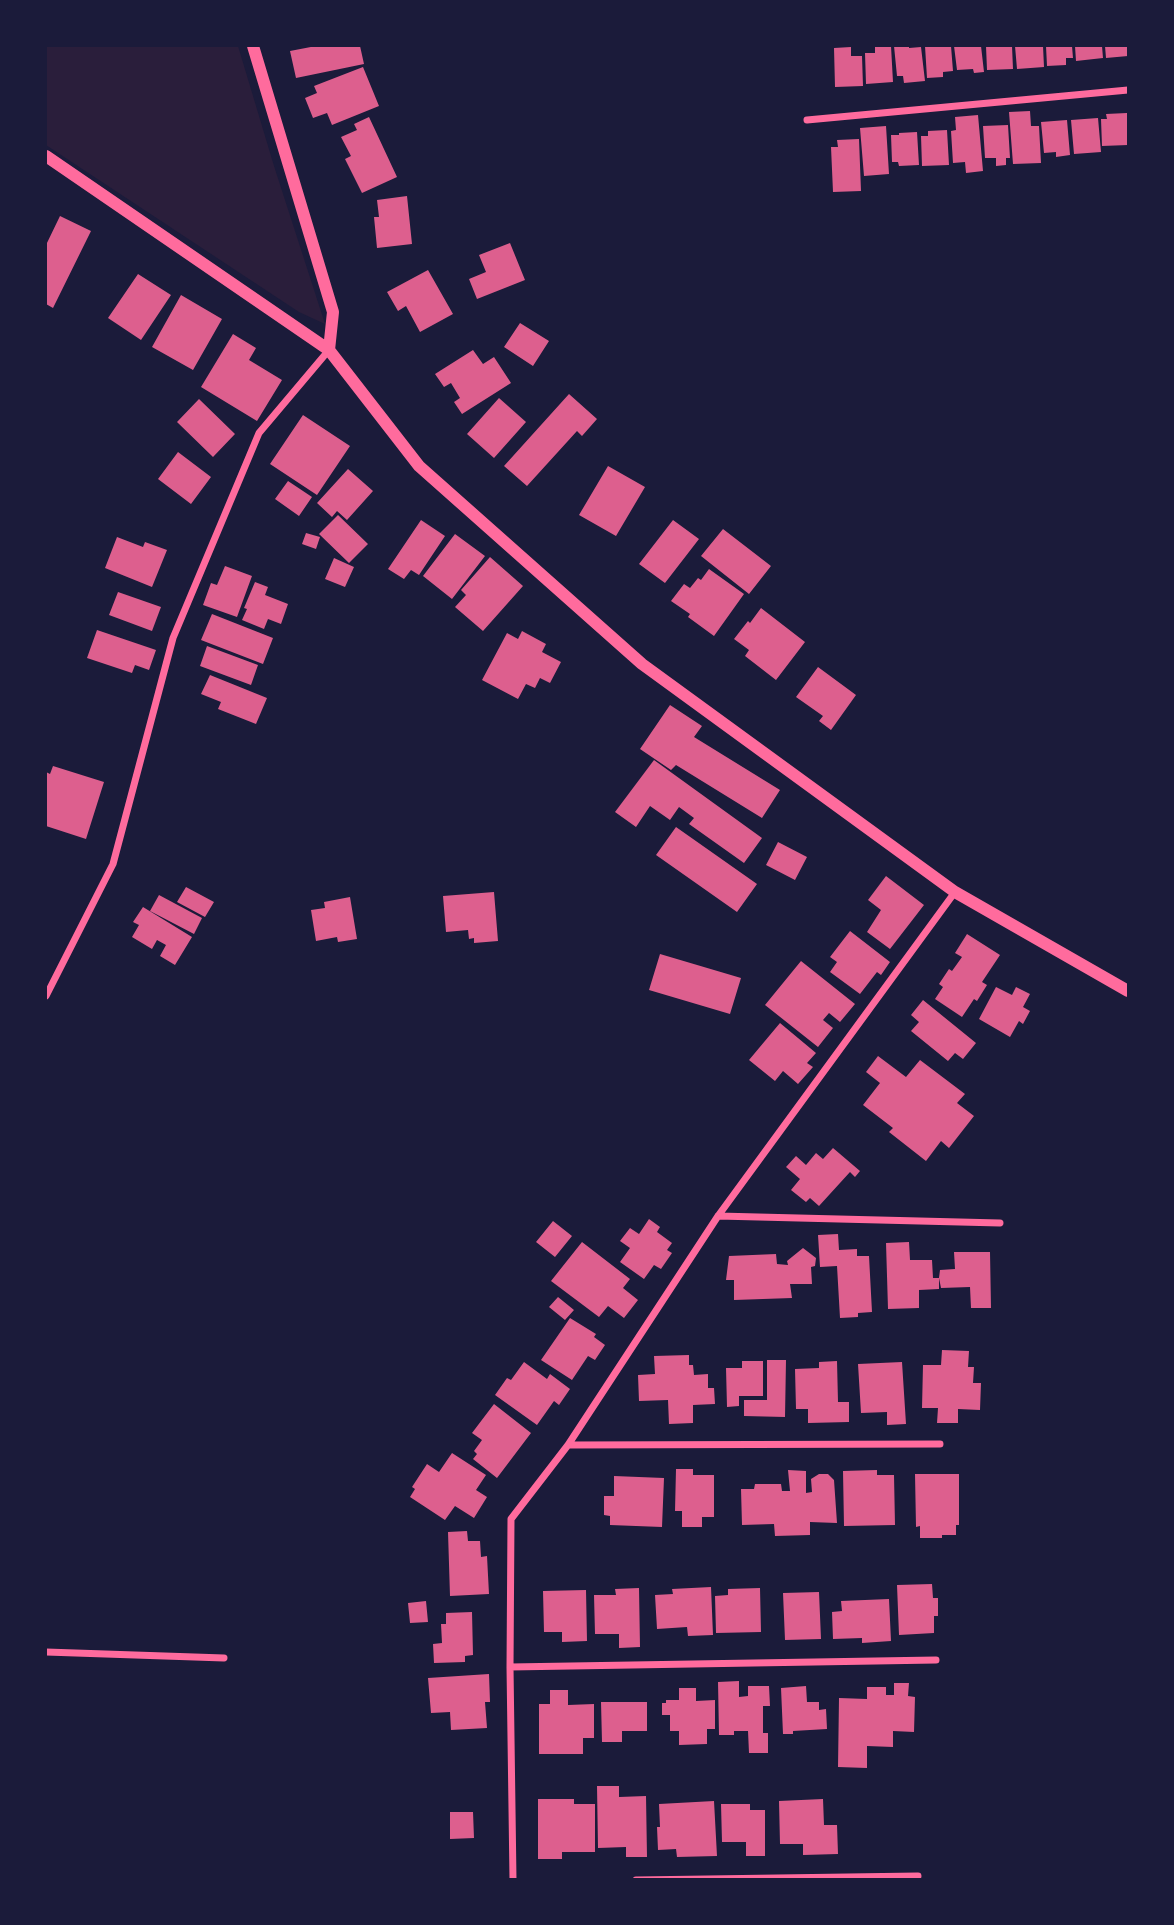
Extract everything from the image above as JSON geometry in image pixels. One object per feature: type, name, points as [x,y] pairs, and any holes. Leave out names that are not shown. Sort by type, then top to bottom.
[{"type":"street","points":[[46,996],[113,864],[173,638],[259,433],[329,350],[334,312],[253,46]]},
{"type":"street","points":[[807,120],[1129,90]]},
{"type":"street","points":[[46,156],[329,350],[419,466],[642,664],[955,892],[1129,991]]},
{"type":"street","points":[[513,1880],[511,1519],[568,1445],[718,1216],[955,892]]},
{"type":"street","points":[[718,1216],[1000,1223]]},
{"type":"street","points":[[568,1445],[940,1444]]},
{"type":"street","points":[[46,1652],[224,1658]]},
{"type":"street","points":[[510,1667],[936,1660]]},
{"type":"street","points":[[636,1880],[918,1876]]},
{"type":"shaded area","points":[[46,46],[238,46],[325,324],[299,312],[46,145]]},
{"type":"building","points":[[316,46],[360,46],[364,64],[296,78],[290,51]]},
{"type":"building","points":[[875,46],[891,46],[893,82],[866,84],[865,53],[875,53]]},
{"type":"building","points":[[894,46],[921,47],[925,81],[904,83],[903,76],[897,76]]},
{"type":"building","points":[[925,46],[951,46],[953,71],[943,72],[943,77],[927,78]]},
{"type":"building","points":[[954,46],[981,46],[984,72],[974,73],[973,69],[957,70]]},
{"type":"building","points":[[986,46],[1012,46],[1013,69],[987,70]]},
{"type":"building","points":[[1015,46],[1043,46],[1044,67],[1017,69]]},
{"type":"building","points":[[1046,46],[1072,46],[1073,58],[1066,58],[1066,65],[1047,66]]},
{"type":"building","points":[[1075,46],[1102,46],[1103,58],[1076,61]]},
{"type":"building","points":[[1105,46],[1128,46],[1128,56],[1106,58]]},
{"type":"building","points":[[851,47],[851,56],[862,56],[863,86],[835,87],[834,48]]},
{"type":"building","points":[[363,67],[379,106],[332,125],[327,113],[313,118],[305,98],[317,93],[314,86]]},
{"type":"building","points":[[1030,111],[1031,126],[1039,126],[1041,163],[1013,164],[1009,112]]},
{"type":"building","points":[[1127,113],[1128,145],[1102,146],[1101,119],[1107,119],[1106,114]]},
{"type":"building","points":[[978,115],[983,171],[966,173],[965,162],[953,163],[951,131],[956,130],[955,117]]},
{"type":"building","points":[[369,117],[397,177],[362,193],[345,159],[351,156],[341,137],[357,130],[354,124]]},
{"type":"building","points":[[1098,118],[1101,152],[1074,154],[1071,120]]},
{"type":"building","points":[[1067,120],[1070,155],[1056,157],[1056,152],[1044,153],[1041,122]]},
{"type":"building","points":[[1008,125],[1010,158],[1006,158],[1006,165],[996,166],[996,158],[985,158],[983,126]]},
{"type":"building","points":[[886,126],[889,174],[864,176],[860,128]]},
{"type":"building","points":[[947,130],[949,165],[922,166],[921,136],[928,136],[928,131]]},
{"type":"building","points":[[917,132],[919,165],[899,166],[898,162],[892,162],[891,135]]},
{"type":"building","points":[[859,139],[861,191],[833,192],[831,147],[838,147],[837,140]]},
{"type":"building","points":[[407,196],[412,244],[377,248],[374,217],[379,217],[377,200]]},
{"type":"building","points":[[60,216],[91,231],[53,308],[46,304],[46,245]]},
{"type":"building","points":[[510,243],[525,280],[477,299],[469,279],[486,272],[479,255]]},
{"type":"building","points":[[428,270],[453,314],[420,332],[406,306],[398,311],[387,292]]},
{"type":"building","points":[[138,274],[171,295],[141,340],[108,318]]},
{"type":"building","points":[[181,295],[222,319],[193,370],[152,347]]},
{"type":"building","points":[[520,323],[549,341],[533,366],[504,347]]},
{"type":"building","points":[[233,334],[256,348],[249,360],[282,380],[257,421],[201,387]]},
{"type":"building","points":[[473,350],[483,364],[494,357],[511,383],[462,414],[454,402],[460,398],[451,383],[444,387],[435,374]]},
{"type":"building","points":[[569,394],[597,419],[582,436],[577,431],[527,486],[504,466]]},
{"type":"building","points":[[499,398],[526,422],[494,458],[467,434]]},
{"type":"building","points":[[199,399],[235,434],[213,457],[177,422]]},
{"type":"building","points":[[303,415],[350,446],[317,495],[270,464]]},
{"type":"building","points":[[178,452],[211,477],[191,504],[158,479]]},
{"type":"building","points":[[608,466],[645,487],[616,536],[579,515]]},
{"type":"building","points":[[348,469],[373,491],[347,520],[337,511],[332,517],[317,503]]},
{"type":"building","points":[[288,481],[312,497],[299,516],[275,499]]},
{"type":"building","points":[[338,515],[368,544],[349,563],[319,534]]},
{"type":"building","points":[[421,520],[445,536],[419,575],[411,570],[404,579],[388,569]]},
{"type":"building","points":[[673,520],[699,539],[665,583],[639,564]]},
{"type":"building","points":[[723,529],[771,566],[749,594],[701,556]]},
{"type":"building","points":[[306,533],[320,537],[316,549],[302,544]]},
{"type":"building","points":[[455,534],[485,556],[452,599],[423,576]]},
{"type":"building","points":[[117,537],[143,547],[145,542],[167,550],[152,587],[105,568]]},
{"type":"building","points":[[490,557],[523,586],[483,631],[455,607],[466,595],[461,590]]},
{"type":"building","points":[[334,558],[354,567],[345,587],[325,579]]},
{"type":"building","points":[[225,566],[252,576],[237,617],[203,605],[211,583],[217,585]]},
{"type":"building","points":[[709,569],[744,594],[714,636],[671,601],[684,584],[690,588],[698,578],[701,580]]},
{"type":"building","points":[[255,582],[268,587],[265,595],[288,604],[281,624],[268,619],[264,629],[242,620]]},
{"type":"building","points":[[118,592],[161,607],[152,631],[109,615]]},
{"type":"building","points":[[761,608],[805,642],[776,680],[745,656],[749,650],[734,639]]},
{"type":"building","points":[[212,614],[273,638],[263,664],[201,640]]},
{"type":"building","points":[[97,630],[156,650],[149,670],[135,665],[132,673],[87,658]]},
{"type":"building","points":[[522,631],[546,644],[542,652],[561,662],[550,683],[540,678],[535,688],[526,684],[518,699],[482,680],[507,633],[518,639]]},
{"type":"building","points":[[207,646],[258,665],[251,685],[200,666]]},
{"type":"building","points":[[818,667],[856,695],[831,730],[819,721],[823,716],[796,697]]},
{"type":"building","points":[[210,675],[267,698],[256,724],[218,709],[221,702],[201,694]]},
{"type":"building","points":[[670,705],[702,726],[694,737],[780,790],[762,818],[676,765],[671,770],[640,749]]},
{"type":"building","points":[[654,760],[762,838],[744,863],[689,824],[694,818],[679,807],[670,820],[650,806],[636,827],[615,812]]},
{"type":"building","points":[[53,766],[104,782],[86,839],[46,826],[46,772],[50,774]]},
{"type":"building","points":[[676,827],[757,884],[737,912],[656,855]]},
{"type":"building","points":[[778,842],[807,857],[795,880],[766,865]]},
{"type":"building","points":[[886,876],[924,905],[890,949],[867,932],[881,910],[868,900]]},
{"type":"building","points":[[186,887],[214,902],[205,917],[177,902]]},
{"type":"building","points":[[494,892],[498,941],[474,943],[474,938],[469,939],[468,930],[446,932],[443,896]]},
{"type":"building","points":[[159,895],[202,918],[194,934],[150,911]]},
{"type":"building","points":[[350,897],[357,939],[338,942],[337,937],[316,941],[311,910],[325,908],[324,902]]},
{"type":"building","points":[[143,907],[192,937],[175,965],[160,956],[166,945],[157,940],[152,949],[132,937],[139,925],[133,922]]},
{"type":"building","points":[[850,931],[890,962],[881,975],[877,972],[860,994],[830,972],[837,962],[830,957]]},
{"type":"building","points":[[967,934],[1000,955],[982,982],[987,985],[962,1017],[935,999],[943,987],[939,984],[949,969],[952,971],[962,957],[955,953]]},
{"type":"building","points":[[660,954],[741,978],[730,1014],[649,990]]},
{"type":"building","points":[[801,961],[855,1004],[840,1022],[829,1013],[823,1020],[833,1028],[818,1047],[765,1005]]},
{"type":"building","points":[[996,987],[1012,995],[1016,987],[1030,994],[1023,1007],[1030,1011],[1023,1024],[1019,1021],[1010,1037],[979,1019]]},
{"type":"building","points":[[923,1000],[976,1043],[963,1059],[955,1053],[948,1061],[911,1031],[919,1022],[911,1015]]},
{"type":"building","points":[[780,1023],[816,1053],[807,1063],[813,1067],[798,1084],[783,1071],[775,1081],[749,1060]]},
{"type":"building","points":[[878,1056],[906,1077],[920,1060],[965,1094],[957,1103],[974,1116],[949,1148],[941,1141],[926,1161],[889,1132],[893,1128],[863,1105],[880,1083],[866,1072]]},
{"type":"building","points":[[833,1148],[860,1171],[855,1177],[850,1172],[819,1206],[810,1198],[806,1202],[791,1190],[800,1179],[786,1167],[796,1156],[806,1165],[816,1153],[823,1159]]},
{"type":"building","points":[[649,1219],[660,1227],[657,1232],[672,1243],[667,1250],[672,1253],[661,1269],[654,1265],[644,1279],[620,1262],[630,1248],[620,1241],[630,1228],[639,1234]]},
{"type":"building","points":[[553,1221],[572,1236],[555,1257],[536,1242]]},
{"type":"building","points":[[838,1234],[839,1250],[857,1249],[857,1256],[869,1256],[872,1312],[858,1313],[858,1317],[840,1318],[837,1266],[820,1267],[818,1235]]},
{"type":"building","points":[[582,1242],[630,1279],[623,1288],[638,1300],[624,1318],[608,1306],[599,1317],[551,1281]]},
{"type":"building","points":[[909,1242],[910,1260],[932,1260],[933,1278],[939,1278],[939,1289],[919,1290],[919,1308],[888,1309],[886,1243]]},
{"type":"building","points":[[803,1248],[816,1258],[815,1266],[811,1267],[812,1284],[790,1284],[792,1298],[734,1300],[734,1280],[726,1280],[729,1256],[776,1254],[777,1264],[788,1265],[787,1261]]},
{"type":"building","points":[[954,1252],[990,1252],[991,1308],[971,1308],[970,1287],[941,1288],[940,1270],[955,1269]]},
{"type":"building","points":[[558,1297],[574,1310],[565,1320],[549,1307]]},
{"type":"building","points":[[570,1318],[596,1334],[594,1337],[605,1345],[595,1360],[588,1356],[572,1380],[541,1360]]},
{"type":"building","points":[[942,1350],[969,1351],[968,1367],[974,1367],[973,1383],[981,1383],[980,1410],[958,1409],[958,1423],[937,1423],[938,1408],[922,1408],[923,1365],[941,1365]]},
{"type":"building","points":[[689,1355],[689,1365],[693,1365],[694,1375],[708,1374],[708,1388],[714,1388],[715,1404],[693,1405],[693,1423],[669,1424],[668,1400],[639,1401],[638,1375],[655,1374],[654,1356]]},
{"type":"building","points":[[767,1360],[786,1360],[785,1417],[744,1416],[744,1400],[767,1400]]},
{"type":"building","points":[[742,1361],[763,1361],[763,1396],[739,1396],[739,1406],[727,1407],[726,1368],[742,1368]]},
{"type":"building","points":[[837,1361],[838,1402],[849,1402],[849,1422],[808,1423],[808,1409],[796,1409],[795,1369],[819,1368],[819,1362]]},
{"type":"building","points":[[524,1362],[547,1379],[550,1374],[570,1389],[559,1405],[554,1401],[537,1425],[495,1395],[507,1378],[511,1380]]},
{"type":"building","points":[[902,1362],[906,1424],[887,1425],[887,1412],[861,1413],[858,1364]]},
{"type":"building","points":[[494,1404],[531,1433],[497,1478],[473,1459],[477,1454],[474,1451],[482,1440],[472,1433]]},
{"type":"building","points":[[452,1453],[486,1475],[476,1490],[487,1497],[474,1518],[455,1506],[445,1520],[410,1497],[415,1489],[412,1487],[427,1464],[439,1472]]},
{"type":"building","points":[[676,1469],[693,1469],[693,1475],[714,1475],[714,1517],[702,1517],[702,1527],[682,1527],[682,1511],[675,1511]]},
{"type":"building","points":[[788,1470],[806,1471],[806,1493],[812,1492],[811,1479],[819,1474],[828,1474],[834,1480],[837,1523],[810,1522],[810,1535],[775,1536],[774,1524],[742,1525],[741,1489],[754,1489],[755,1484],[781,1484],[782,1491],[790,1491]]},
{"type":"building","points":[[877,1470],[877,1475],[894,1475],[895,1525],[844,1526],[843,1471]]},
{"type":"building","points":[[915,1474],[959,1474],[959,1525],[956,1525],[956,1535],[920,1538],[920,1526],[916,1527]]},
{"type":"building","points":[[614,1476],[664,1478],[662,1527],[610,1525],[610,1516],[604,1515],[604,1496],[614,1496]]},
{"type":"building","points":[[467,1531],[468,1541],[480,1541],[481,1557],[487,1556],[489,1594],[450,1596],[448,1532]]},
{"type":"building","points":[[932,1584],[933,1598],[938,1598],[934,1633],[899,1635],[897,1585]]},
{"type":"building","points":[[711,1587],[713,1635],[688,1636],[687,1627],[657,1629],[655,1595],[673,1594],[672,1589]]},
{"type":"building","points":[[639,1588],[640,1647],[619,1648],[619,1634],[595,1634],[594,1595],[616,1595],[615,1589]]},
{"type":"building","points":[[760,1588],[761,1632],[716,1633],[715,1596],[728,1595],[728,1589]]},
{"type":"building","points":[[586,1590],[587,1641],[562,1642],[562,1632],[544,1632],[543,1591]]},
{"type":"building","points":[[819,1592],[821,1639],[785,1640],[783,1593]]},
{"type":"building","points":[[889,1599],[891,1641],[862,1643],[862,1638],[833,1639],[832,1612],[842,1611],[841,1601]]},
{"type":"building","points":[[426,1601],[428,1622],[410,1623],[408,1603]]},
{"type":"building","points":[[472,1612],[473,1655],[465,1656],[465,1662],[434,1663],[433,1644],[442,1643],[441,1624],[446,1624],[446,1613]]},
{"type":"building","points":[[489,1674],[490,1702],[485,1702],[487,1728],[451,1730],[450,1712],[431,1713],[428,1678]]},
{"type":"building","points":[[739,1681],[739,1697],[748,1696],[748,1686],[769,1686],[770,1706],[763,1706],[763,1733],[768,1733],[768,1753],[749,1753],[748,1731],[719,1735],[718,1682]]},
{"type":"building","points":[[894,1683],[909,1683],[908,1696],[915,1697],[914,1732],[893,1731],[893,1747],[867,1746],[867,1768],[838,1767],[839,1698],[867,1699],[867,1687],[886,1687],[886,1695],[894,1695]]},
{"type":"building","points":[[806,1686],[807,1702],[819,1702],[819,1710],[826,1709],[827,1729],[783,1734],[781,1688]]},
{"type":"building","points":[[679,1688],[696,1688],[696,1701],[715,1700],[715,1729],[707,1729],[707,1744],[679,1745],[679,1731],[670,1731],[670,1715],[662,1715],[662,1703],[666,1703],[666,1700],[679,1700]]},
{"type":"building","points":[[550,1690],[568,1690],[568,1705],[594,1704],[594,1738],[583,1738],[583,1754],[539,1754],[539,1704],[550,1704]]},
{"type":"building","points":[[601,1702],[647,1702],[647,1731],[622,1731],[622,1742],[602,1742]]},
{"type":"building","points":[[597,1786],[619,1786],[619,1797],[646,1796],[647,1857],[626,1857],[626,1847],[598,1848]]},
{"type":"building","points":[[538,1799],[574,1799],[574,1804],[595,1804],[595,1852],[562,1852],[562,1859],[538,1859]]},
{"type":"building","points":[[823,1799],[824,1825],[837,1825],[838,1854],[803,1855],[803,1844],[780,1844],[779,1801]]},
{"type":"building","points":[[714,1801],[717,1856],[677,1857],[676,1849],[658,1850],[659,1804]]},
{"type":"building","points":[[721,1804],[750,1804],[750,1810],[765,1810],[765,1856],[746,1856],[746,1842],[722,1842]]},
{"type":"building","points":[[450,1812],[473,1812],[474,1838],[450,1839]]}]
